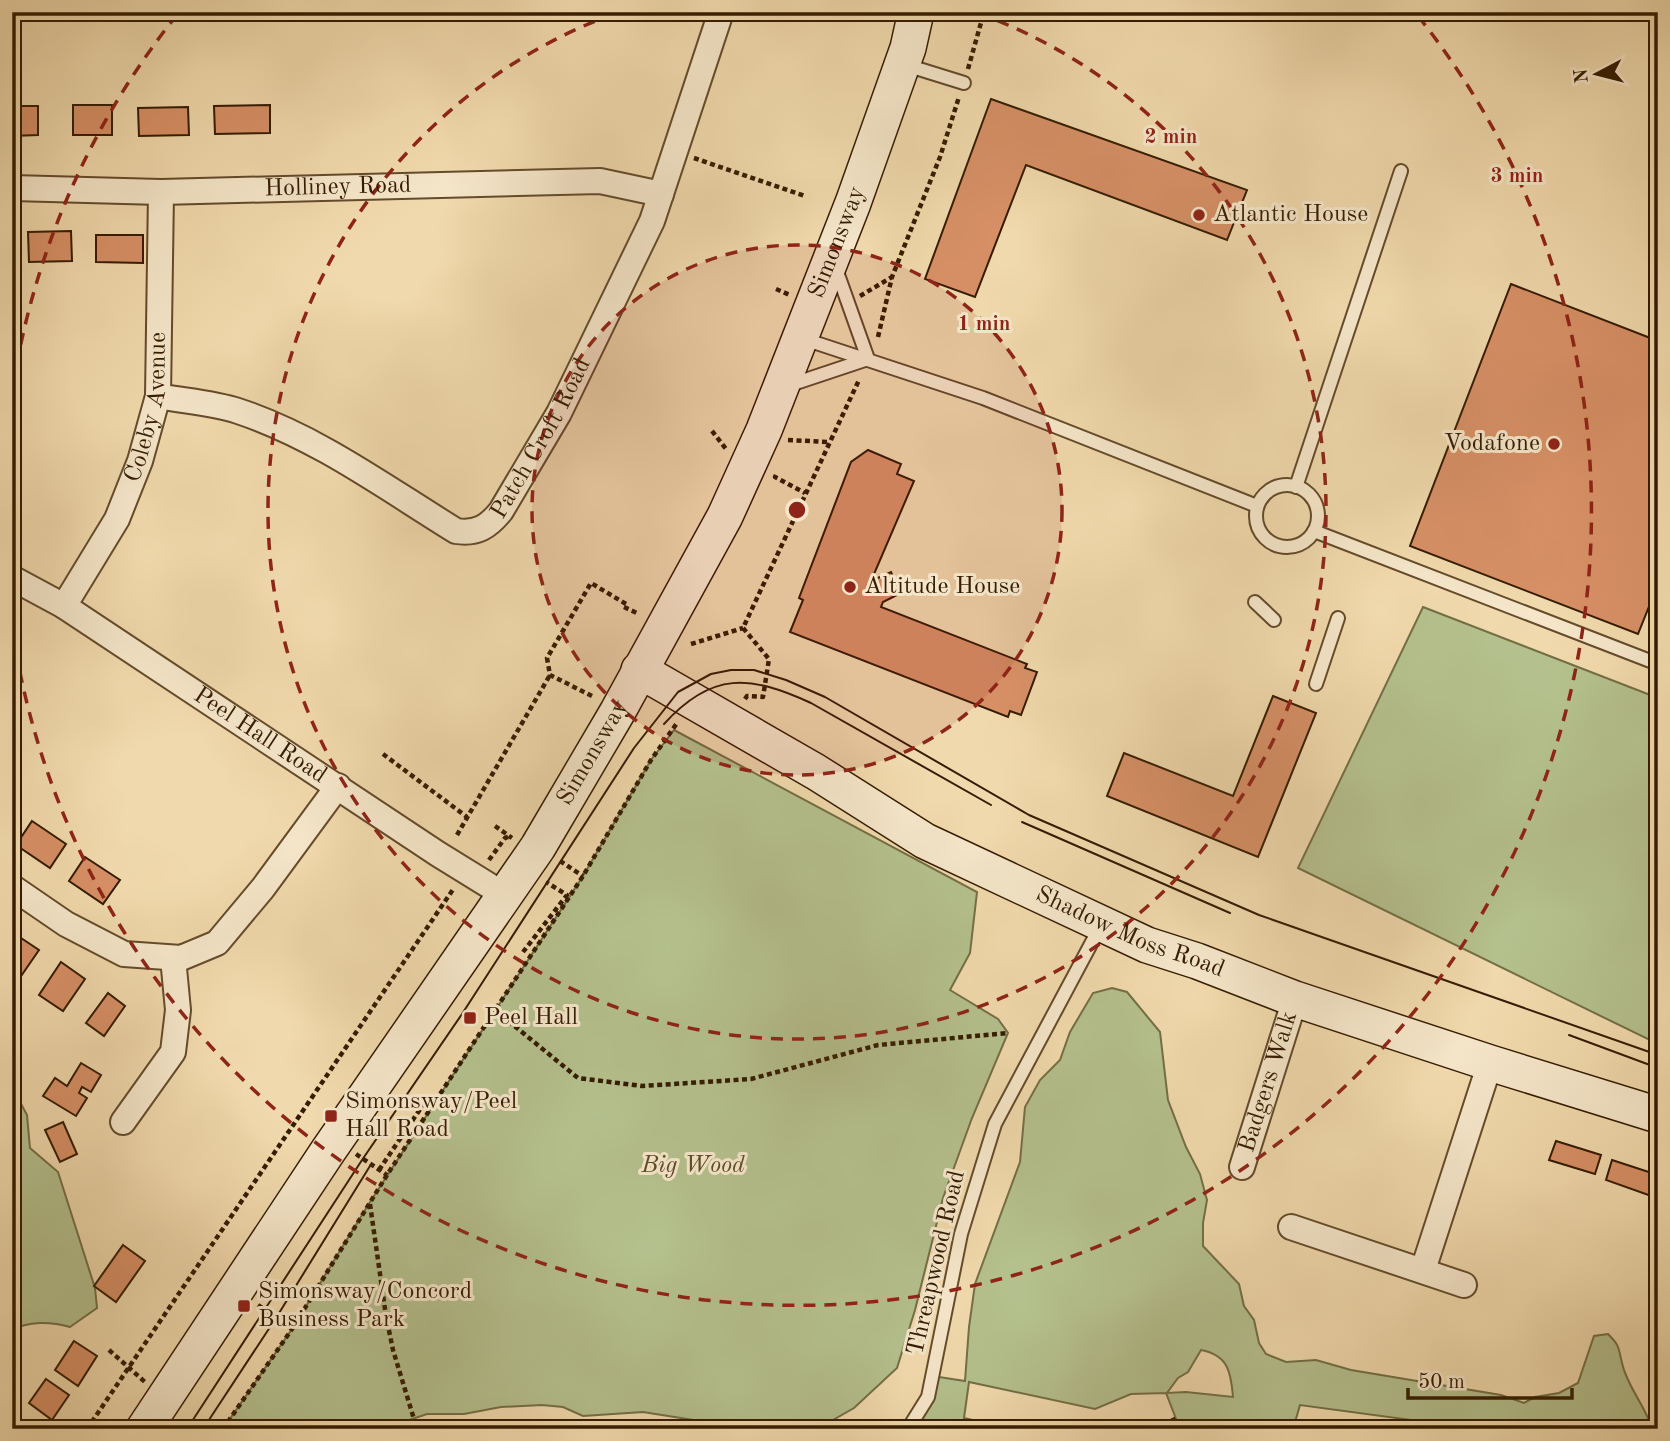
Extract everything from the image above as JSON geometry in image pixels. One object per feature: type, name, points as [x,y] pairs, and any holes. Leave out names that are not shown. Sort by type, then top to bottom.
[{"type":"street","name":"Patch Croft Road","points":[[158,396],[235,410],[274,425],[345,462],[456,531],[468,533],[489,526],[501,511],[559,413],[652,221],[722,12]]},
{"type":"street","name":"Simonsway","points":[[144,1429],[328,1151],[538,847],[725,516],[764,430],[833,255],[902,64],[916,12]]},
{"type":"street","name":"Holliney Road","points":[[12,188],[161,192],[600,181],[661,194]]},
{"type":"street","name":"Coleby Avenue","points":[[64,606],[117,519],[140,461],[158,396],[161,192]]},
{"type":"street","name":"Peel Hall Road","points":[[12,578],[64,606],[438,854],[506,896]]},
{"type":"street","name":"Shadow Moss Road","points":[[639,670],[816,772],[925,841],[1147,944],[1295,999],[1658,1115]]},
{"type":"street","points":[[12,887],[66,924],[124,954],[181,958],[217,943],[263,888],[338,786]]},
{"type":"street","points":[[123,1122],[173,1052],[178,1010],[173,958]]},
{"type":"street","name":"Badgers Walk","points":[[1242,1167],[1295,999]]},
{"type":"street","points":[[1423,1270],[1490,1063]]},
{"type":"street","points":[[1291,1227],[1464,1285]]},
{"type":"lane","points":[[902,64],[964,83]]},
{"type":"lane","points":[[1296,487],[1401,171]]},
{"type":"lane","points":[[833,255],[868,359]]},
{"type":"lane","points":[[800,337],[983,398],[1257,506]]},
{"type":"lane","points":[[780,388],[868,359]]},
{"type":"lane","points":[[1284,485],[1296,487],[1311,496],[1316,505],[1318,515],[1314,531],[1297,546],[1277,546],[1261,534],[1257,526],[1257,506],[1268,492],[1275,488],[1284,485]]},
{"type":"lane","points":[[1314,531],[1658,664]]},
{"type":"lane","points":[[1255,602],[1274,620]]},
{"type":"lane","points":[[1316,684],[1338,618]]},
{"type":"lane","name":"Threapwood Road","points":[[910,1428],[928,1397],[961,1234],[995,1124],[1102,923]]},
{"type":"path","points":[[881,330],[892,277],[940,157],[984,12]]},
{"type":"path","points":[[690,156],[805,196]]},
{"type":"path","points":[[848,304],[892,277]]},
{"type":"path","points":[[691,644],[743,628],[857,386]]},
{"type":"path","points":[[764,430],[786,440],[829,442]]},
{"type":"path","points":[[779,465],[775,477],[805,493]]},
{"type":"path","points":[[457,835],[550,675],[547,658],[591,583],[640,615]]},
{"type":"path","points":[[743,628],[769,659],[763,698],[747,696]]},
{"type":"path","points":[[550,675],[592,696]]},
{"type":"path","points":[[223,1429],[292,1329],[387,1175],[583,876],[651,760],[677,723],[687,729]]},
{"type":"path","points":[[383,754],[467,817]]},
{"type":"path","points":[[523,952],[567,895],[540,878]]},
{"type":"path","points":[[88,1429],[458,882]]},
{"type":"path","points":[[495,1010],[578,1077],[642,1086],[751,1079],[878,1045],[1008,1033]]},
{"type":"path","points":[[379,1170],[429,1096]]},
{"type":"path","points":[[352,1151],[387,1175]]},
{"type":"path","points":[[370,1202],[388,1328],[417,1429]]},
{"type":"path","points":[[237,1292],[292,1329]]},
{"type":"path","points":[[110,1350],[164,1399]]},
{"type":"green space","points":[[1423,607],[1658,698],[1658,1044],[1298,868]]},
{"type":"green space","name":"Big Wood","points":[[674,730],[977,892],[970,953],[950,990],[998,1019],[1008,1033],[972,1118],[943,1198],[915,1310],[897,1368],[854,1408],[817,1429],[720,1429],[706,1422],[643,1412],[583,1416],[563,1407],[542,1405],[501,1407],[464,1414],[427,1414],[383,1429],[223,1429],[292,1329],[370,1202],[583,876],[651,760]]},
{"type":"green space","points":[[1112,988],[1127,992],[1160,1032],[1168,1100],[1186,1147],[1200,1174],[1207,1200],[1203,1246],[1239,1284],[1244,1306],[1254,1320],[1259,1343],[1266,1354],[1286,1362],[1316,1360],[1351,1370],[1501,1395],[1524,1403],[1535,1397],[1559,1393],[1578,1383],[1594,1336],[1608,1334],[1618,1347],[1624,1372],[1652,1429],[1478,1429],[1300,1405],[1293,1429],[1180,1429],[1166,1393],[1131,1394],[1095,1409],[969,1382],[964,1418],[1012,1429],[908,1429],[933,1376],[965,1381],[975,1284],[1020,1162],[1025,1107],[1040,1080],[1060,1060],[1070,1032],[1093,993]],"holes":[[[1201,1350],[1210,1352],[1226,1366],[1233,1397],[1186,1392],[1167,1393],[1178,1378],[1188,1372]]]},
{"type":"green space","points":[[12,1087],[27,1115],[30,1148],[58,1172],[95,1288],[97,1308],[70,1327],[40,1323],[18,1327],[12,1331]]},
{"type":"building","name":"Atlantic House","points":[[991,99],[1247,190],[1227,240],[1026,165],[975,297],[925,279]]},
{"type":"building","points":[[73,105],[112,105],[112,135],[73,135]]},
{"type":"building","points":[[270,105],[270,133],[215,134],[214,106]]},
{"type":"building","points":[[12,106],[38,106],[38,135],[12,136]]},
{"type":"building","points":[[188,107],[189,135],[139,136],[138,108]]},
{"type":"building","points":[[71,231],[72,261],[29,262],[28,232]]},
{"type":"building","points":[[96,235],[143,235],[143,263],[96,262]]},
{"type":"building","name":"Vodafone","points":[[1511,284],[1658,341],[1658,584],[1638,634],[1410,546]]},
{"type":"building","name":"Altitude House","points":[[868,450],[901,464],[897,474],[914,481],[871,581],[891,572],[901,593],[883,602],[881,607],[1027,664],[1025,668],[1037,672],[1021,715],[1010,711],[1008,717],[790,632],[803,600],[799,598],[851,462]]},
{"type":"building","points":[[1273,696],[1316,713],[1258,857],[1107,796],[1124,753],[1233,796]]},
{"type":"building","points":[[32,821],[66,844],[50,868],[16,845]]},
{"type":"building","points":[[85,857],[120,880],[103,904],[69,881]]},
{"type":"building","points":[[15,934],[39,950],[17,982],[12,979],[12,938]]},
{"type":"building","points":[[61,962],[85,979],[63,1011],[39,995]]},
{"type":"building","points":[[108,993],[125,1006],[104,1036],[86,1023]]},
{"type":"building","points":[[81,1063],[101,1075],[91,1092],[82,1087],[79,1093],[87,1098],[76,1116],[43,1096],[55,1078],[67,1086]]},
{"type":"building","points":[[63,1122],[77,1154],[60,1162],[45,1130]]},
{"type":"building","points":[[1556,1141],[1601,1155],[1595,1174],[1549,1160]]},
{"type":"building","points":[[1612,1160],[1658,1175],[1654,1197],[1606,1180]]},
{"type":"building","points":[[123,1245],[145,1261],[116,1302],[94,1286]]},
{"type":"building","points":[[74,1341],[97,1356],[78,1386],[55,1370]]},
{"type":"building","points":[[46,1379],[69,1395],[52,1420],[29,1403]]},
{"type":"building","points":[[1174,1418],[1180,1429],[1153,1429]]},
{"type":"building","points":[[20,1419],[35,1429],[13,1429]]},
{"type":"tram line","points":[[187,1429],[362,1160],[462,1014],[634,748],[678,692],[711,674],[731,670],[754,670],[786,680],[825,697],[1029,815],[1259,915],[1658,1055]]},
{"type":"tram line","points":[[664,724],[699,694],[716,687],[733,683],[769,687],[811,703],[991,805]]},
{"type":"tram line","points":[[1022,822],[1230,913]]},
{"type":"tram line","points":[[1569,1035],[1658,1068]]},
{"type":"tram line","points":[[203,1429],[276,1318],[370,1166]]},
{"type":"place","name":"Atlantic House","points":[[1199,215]]},
{"type":"place","name":"Vodafone","points":[[1554,444]]},
{"type":"place","name":"Altitude House","points":[[850,587]]},
{"type":"place","name":"Peel Hall","points":[[470,1018]]},
{"type":"place","name":"Simonsway/Peel Hall Road","points":[[331,1116]]},
{"type":"place","name":"Simonsway/Concord Business Park","points":[[244,1306]]}]
